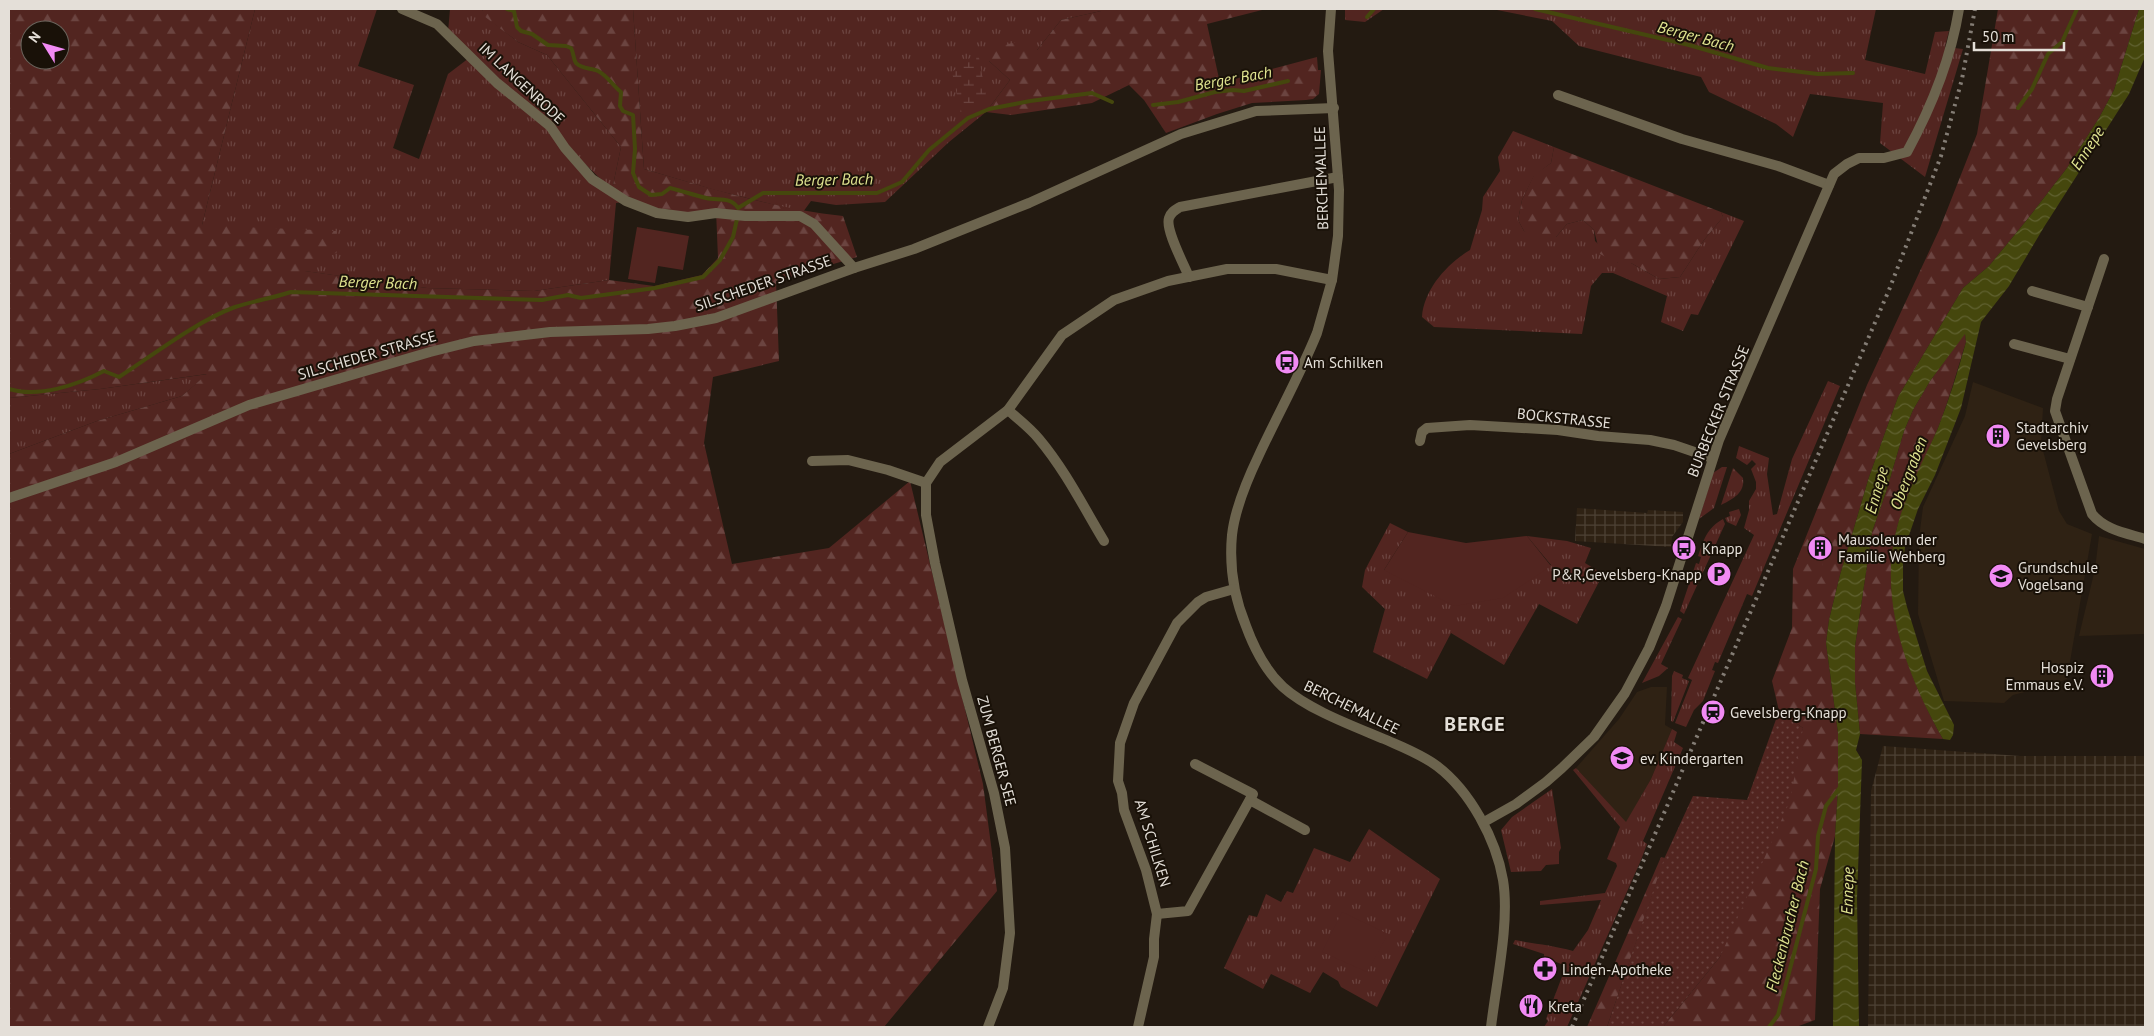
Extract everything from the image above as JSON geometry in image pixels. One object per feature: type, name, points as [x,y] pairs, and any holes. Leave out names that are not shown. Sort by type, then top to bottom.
[{"type":"street","name":"IM LANGENRODE","points":[[402,9],[436,24],[497,83],[550,126],[565,148],[592,179],[626,201],[657,213],[688,217],[716,213],[745,216],[800,216],[814,224],[854,268]]},
{"type":"street","points":[[1331,9],[1328,51],[1334,108]]},
{"type":"street","name":"BURBECKER STRASSE","points":[[1484,822],[1516,804],[1546,782],[1594,737],[1619,703],[1649,648],[1660,622],[1712,458],[1834,174],[1859,158],[1884,158],[1907,152],[1922,124],[1951,44],[1959,9]]},
{"type":"street","points":[[1558,95],[1682,139],[1778,166],[1829,185]]},
{"type":"street","name":"SILSCHEDER STRASSE","points":[[9,498],[116,462],[249,405],[430,352],[474,341],[550,332],[648,329],[716,318],[854,268],[914,250],[1020,206],[1180,134],[1256,111],[1334,108]]},
{"type":"street","name":"BERCHEMALLEE","points":[[1334,108],[1338,176],[1338,236],[1332,280],[1323,314],[1308,353],[1248,478],[1236,514],[1232,535],[1234,589],[1238,608],[1256,651],[1281,685],[1293,695],[1343,722],[1420,755],[1437,766],[1455,783],[1484,822],[1503,880],[1505,904],[1491,1027]]},
{"type":"street","points":[[1189,277],[1170,229],[1169,217],[1172,211],[1180,207],[1338,176]]},
{"type":"street","points":[[2104,259],[2055,410],[2092,514],[2098,522],[2107,527],[2145,539]]},
{"type":"street","points":[[812,461],[848,460],[888,470],[926,483],[940,462],[1008,410],[1062,335],[1114,300],[1168,281],[1227,269],[1276,269],[1332,280]]},
{"type":"street","points":[[2032,291],[2088,307]]},
{"type":"street","points":[[2014,344],[2070,359]]},
{"type":"street","points":[[1008,410],[1038,437],[1051,454],[1070,481],[1104,541]]},
{"type":"street","name":"BOCKSTRASSE","points":[[1420,441],[1422,432],[1427,428],[1470,425],[1558,430],[1598,436],[1650,440],[1674,445],[1712,458]]},
{"type":"street","name":"ZUM BERGER SEE","points":[[926,483],[926,515],[935,562],[962,680],[994,793],[1005,848],[1010,933],[1002,988],[988,1027]]},
{"type":"street","name":"AM SCHILKEN","points":[[1138,1027],[1154,957],[1157,914],[1146,870],[1124,810],[1118,781],[1120,743],[1134,703],[1177,623],[1198,602],[1234,589]]},
{"type":"street","points":[[1157,914],[1188,911],[1253,794],[1195,764]]},
{"type":"street","points":[[1250,800],[1305,830]]},
{"type":"shaded area","name":"Grundschule Vogelsang","points":[[1973,382],[2043,408],[2041,443],[2059,511],[2067,524],[2092,534],[2067,679],[2049,686],[2013,695],[2004,703],[1944,701],[1918,614],[1919,538],[1923,507],[1965,416]]},
{"type":"shaded area","points":[[1577,508],[1647,513],[1648,510],[1683,512],[1683,522],[1672,537],[1671,547],[1575,541]]},
{"type":"shaded area","points":[[2099,536],[2145,549],[2144,634],[2079,636],[2095,569]]},
{"type":"shaded area","name":"ev. Kindergarten","points":[[1651,687],[1667,687],[1665,725],[1672,729],[1651,779],[1626,823],[1576,768],[1619,719],[1637,692]]},
{"type":"shaded area","points":[[1883,746],[2020,756],[2145,756],[2145,1027],[1868,1027],[1871,791]]},
{"type":"green space","points":[[9,9],[255,9],[202,225],[336,231],[339,251],[305,271],[427,288],[534,291],[609,280],[654,286],[702,275],[718,258],[716,210],[693,213],[661,211],[612,190],[621,147],[547,55],[518,42],[484,16],[482,9],[633,9],[644,169],[768,203],[843,216],[857,257],[776,281],[779,361],[713,377],[704,443],[732,564],[829,548],[910,481],[983,784],[997,891],[884,1027],[9,1027],[9,454],[97,421],[182,396],[207,374],[100,389],[9,398]]},
{"type":"green space","points":[[255,9],[377,9],[358,66],[414,85],[393,148],[419,159],[448,74],[469,58],[549,127],[564,148],[625,202],[616,203],[609,280],[534,291],[427,288],[304,271],[202,225]]},
{"type":"green space","points":[[450,9],[482,9],[485,16],[518,42],[547,55],[621,147],[612,190],[448,32]]},
{"type":"green space","points":[[633,9],[1101,9],[1101,11],[1061,20],[1037,50],[989,61],[1010,80],[986,112],[949,142],[885,202],[836,205],[811,201],[803,212],[715,190],[644,169]]},
{"type":"green space","points":[[1101,9],[1266,9],[1207,24],[1220,83],[1317,57],[1318,70],[1321,70],[1319,94],[1313,99],[1306,100],[1252,103],[1166,133],[1144,100],[1129,85],[1092,103],[1011,115],[986,112],[1010,80],[989,61],[989,49],[1020,41],[1037,50],[1061,20],[1101,11]]},
{"type":"green space","points":[[1345,9],[1384,9],[1365,22],[1345,20]]},
{"type":"green space","points":[[1492,9],[1876,9],[1865,60],[1925,74],[1935,32],[1949,31],[1945,47],[1963,49],[1925,177],[1880,143],[1883,103],[1810,94],[1793,137],[1776,124],[1709,92],[1701,77],[1579,46],[1552,21]]},
{"type":"green space","points":[[1998,9],[2139,9],[2114,90],[2099,118],[2067,168],[2026,221],[1989,266],[1963,288],[1898,397],[1869,477],[1840,575],[1829,620],[1826,643],[1838,733],[1838,788],[1835,836],[1820,889],[1815,1020],[1796,1027],[1663,1027],[1720,957],[1803,728],[1779,711],[1772,681],[1792,628],[1793,569],[1867,385],[1940,228],[1977,134]]},
{"type":"green space","points":[[978,52],[987,102],[961,114],[952,72]]},
{"type":"green space","points":[[1513,131],[1554,147],[1551,163],[1534,176],[1522,200],[1518,220],[1524,231],[1556,237],[1567,224],[1583,220],[1594,230],[1595,241],[1618,263],[1631,263],[1659,279],[1680,277],[1704,240],[1723,217],[1721,212],[1744,221],[1698,315],[1691,314],[1683,331],[1661,322],[1667,296],[1613,273],[1602,273],[1591,286],[1582,334],[1434,327],[1422,317],[1427,297],[1438,278],[1453,262],[1470,250],[1482,210],[1483,197],[1500,171],[1498,157]]},
{"type":"green space","points":[[1554,147],[1721,212],[1723,217],[1704,240],[1680,277],[1659,279],[1631,263],[1618,263],[1600,254],[1594,230],[1583,220],[1567,224],[1556,237],[1539,242],[1524,231],[1518,220],[1522,200],[1534,175],[1551,163]]},
{"type":"green space","points":[[637,227],[689,236],[683,270],[658,266],[655,283],[628,279]]},
{"type":"green space","points":[[1965,333],[1966,342],[1946,407],[1901,514],[1894,541],[1891,567],[1892,593],[1902,644],[1920,693],[1943,739],[1860,734],[1855,682],[1855,646],[1872,532],[1904,431],[1913,410],[1930,381]]},
{"type":"green space","points":[[208,374],[182,396],[97,421],[9,454],[9,398],[100,389]]},
{"type":"green space","points":[[1828,381],[1840,386],[1752,596],[1747,594],[1718,663],[1715,662],[1712,670],[1715,671],[1703,701],[1694,710],[1686,727],[1675,723],[1692,680],[1688,678],[1754,535],[1744,528],[1749,510],[1749,501],[1756,489],[1756,482],[1751,469],[1756,464],[1752,460],[1747,465],[1736,458],[1739,446],[1769,458],[1767,474],[1773,515],[1777,514],[1792,459]]},
{"type":"green space","points":[[1722,467],[1727,467],[1714,508],[1699,519],[1713,473]]},
{"type":"green space","points":[[1733,468],[1743,478],[1742,488],[1734,498],[1721,505]]},
{"type":"green space","points":[[1739,509],[1741,515],[1736,526],[1727,522],[1725,518],[1730,516],[1729,512]]},
{"type":"green space","points":[[1723,519],[1725,524],[1684,614],[1680,611],[1696,563],[1699,564],[1701,557],[1698,556],[1702,544],[1713,526]]},
{"type":"green space","points":[[1390,523],[1408,532],[1384,570],[1551,565],[1527,536],[1567,541],[1591,548],[1585,563],[1603,574],[1577,624],[1539,604],[1504,665],[1451,633],[1427,679],[1373,652],[1385,609],[1362,587],[1365,570]]},
{"type":"green space","points":[[1408,532],[1466,543],[1527,536],[1551,566],[1503,598],[1454,606],[1384,570]]},
{"type":"green space","points":[[1813,538],[1827,541],[1822,566],[1807,563]]},
{"type":"green space","points":[[1678,617],[1682,619],[1661,664],[1668,668],[1659,676],[1642,683]]},
{"type":"green space","points":[[1674,671],[1683,675],[1682,678],[1689,681],[1673,722],[1671,721],[1672,676]]},
{"type":"green space","points":[[1779,711],[1803,728],[1790,801],[1720,957],[1663,1027],[1607,1027],[1664,859],[1693,796],[1747,800]]},
{"type":"green space","points":[[1672,729],[1677,732],[1674,742],[1683,748],[1643,841],[1647,844],[1641,860],[1567,1027],[1544,1027],[1548,1021],[1546,1019],[1566,966],[1544,957],[1544,954],[1513,944],[1515,940],[1573,951],[1588,930],[1601,900],[1540,905],[1540,901],[1605,893],[1617,866],[1616,863],[1607,859],[1620,827],[1573,770],[1576,768],[1626,822],[1651,779]]},
{"type":"green space","points":[[1552,789],[1561,848],[1559,864],[1546,865],[1541,871],[1511,872],[1501,830],[1512,817]]},
{"type":"green space","points":[[1369,829],[1440,879],[1377,1007],[1341,987],[1338,981],[1323,972],[1310,993],[1271,974],[1263,989],[1224,968],[1249,915],[1257,917],[1266,894],[1281,902],[1287,891],[1293,893],[1314,848],[1350,862]]},
{"type":"green space","points":[[1661,857],[1665,858],[1607,1027],[1587,1027]]},
{"type":"green space","points":[[1342,912],[1388,934],[1367,972],[1322,952]]},
{"type":"water","name":"Ennepe","points":[[2139,9],[2145,9],[2145,57],[2129,94],[2044,227],[2009,286],[1981,322],[1961,408],[1935,475],[1918,509],[1905,547],[1903,591],[1927,671],[1954,725],[1953,735],[1950,740],[1943,739],[1931,717],[1901,644],[1895,618],[1891,567],[1897,526],[1913,483],[1946,407],[1966,342],[1965,334],[1930,381],[1913,410],[1904,431],[1872,532],[1855,646],[1855,682],[1860,734],[1856,750],[1862,760],[1857,899],[1859,1027],[1833,1027],[1838,733],[1826,643],[1829,620],[1840,575],[1869,477],[1898,397],[1963,288],[1989,266],[2026,221],[2067,168],[2099,118],[2114,90]]},
{"type":"waterway","name":"Berger Bach","points":[[507,9],[514,11],[517,27],[521,31],[532,34],[548,45],[571,48],[578,65],[602,73],[621,92],[620,106],[623,111],[633,115],[635,149],[633,173],[639,187],[651,195],[662,194],[670,188],[706,198],[728,200],[738,208],[763,193],[877,193],[902,182],[929,150],[968,118],[989,109],[1030,101],[1092,93],[1112,102]]},
{"type":"waterway","name":"Berger Bach","points":[[1367,17],[1374,9]]},
{"type":"waterway","name":"Berger Bach","points":[[1535,9],[1689,45],[1768,68],[1818,74],[1853,73]]},
{"type":"waterway","name":"Berger Bach","points":[[2018,108],[2032,89],[2048,54],[2062,42],[2077,9]]},
{"type":"waterway","name":"Berger Bach","points":[[1153,105],[1178,102],[1215,92],[1244,91],[1288,81]]},
{"type":"waterway","name":"Berger Bach","points":[[9,389],[33,392],[58,389],[104,371],[119,377],[176,339],[220,313],[291,292],[542,300],[568,295],[581,298],[655,288],[703,277],[720,260],[733,237],[737,219]]},
{"type":"waterway","name":"Fleckenbrucher Bach","points":[[1769,1027],[1778,1015],[1816,869],[1818,836],[1826,806],[1841,786]]},
{"type":"railway","points":[[1572,1027],[1889,290],[1941,156],[1962,79],[1975,9]]},
{"type":"place","name":"Am Schilken","points":[[1287,362]]},
{"type":"place","name":"Stadtarchiv Gevelsberg","points":[[1998,436]]},
{"type":"place","name":"Knapp","points":[[1684,548]]},
{"type":"place","name":"Mausoleum der Familie Wehberg","points":[[1820,548]]},
{"type":"place","name":"P&R,Gevelsberg-Knapp","points":[[1719,574]]},
{"type":"place","name":"Grundschule Vogelsang","points":[[2001,576]]},
{"type":"place","name":"Hospiz Emmaus e.V.","points":[[2102,676]]},
{"type":"place","name":"Gevelsberg-Knapp","points":[[1713,712]]},
{"type":"place","name":"ev. Kindergarten","points":[[1622,758]]},
{"type":"place","name":"Linden-Apotheke","points":[[1545,969]]},
{"type":"place","name":"Kreta","points":[[1531,1006]]},
{"type":"district","name":"BERGE","points":[[1475,724]]},
{"type":"water label","name":"Obergraben","points":[[1908,473]]}]
